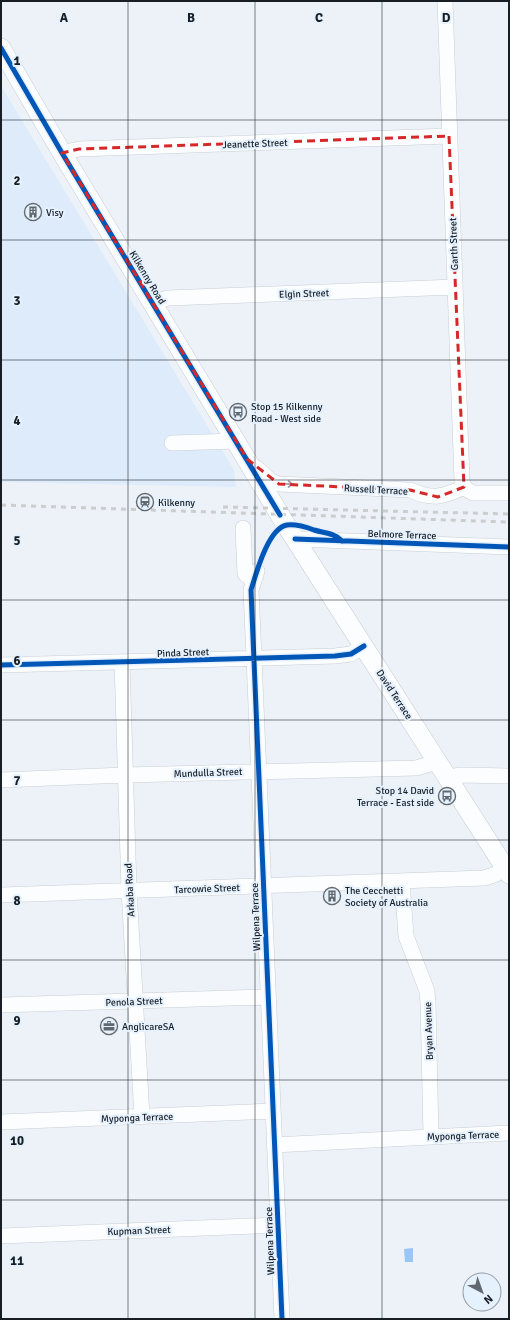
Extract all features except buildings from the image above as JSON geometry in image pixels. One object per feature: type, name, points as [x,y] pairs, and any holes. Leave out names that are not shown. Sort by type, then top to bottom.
[{"type":"main road","name":"Kilkenny Road","points":[[1,48],[62,153],[280,515]]},
{"type":"main road","name":"David Terrace","points":[[280,515],[507,871]]},
{"type":"street","name":"Garth Street","points":[[445,1],[462,478],[464,487]]},
{"type":"street","name":"Jeanette Street","points":[[62,153],[80,149],[449,136]]},
{"type":"street","name":"Elgin Street","points":[[154,305],[160,300],[168,298],[455,287]]},
{"type":"street","points":[[172,443],[236,441]]},
{"type":"street","name":"Russell Terrace","points":[[247,459],[271,481],[278,484],[410,490],[423,496],[438,497],[447,495],[464,487]]},
{"type":"street","points":[[464,487],[473,493],[509,493]]},
{"type":"street","name":"Wilpena Terrace","points":[[243,528],[245,574],[255,576],[251,590],[282,1319]]},
{"type":"street","name":"Belmore Terrace","points":[[295,539],[509,547]]},
{"type":"street","name":"Pinda Street","points":[[1,666],[351,654],[364,646]]},
{"type":"street","name":"Arkaba Road","points":[[122,662],[129,890],[142,1117]]},
{"type":"street","name":"Mundulla Street","points":[[1,780],[258,771],[416,768],[427,766],[438,761]]},
{"type":"street","points":[[448,777],[462,775],[509,776]]},
{"type":"street","name":"Tarcowie Street","points":[[1,895],[484,878],[507,871]]},
{"type":"street","name":"Bryan Avenue","points":[[402,881],[406,936],[427,991],[431,1136]]},
{"type":"street","name":"Penola Street","points":[[1,1006],[268,997]]},
{"type":"street","name":"Myponga Terrace","points":[[1,1122],[272,1111]]},
{"type":"street","name":"Myponga Terrace","points":[[274,1145],[509,1133]]},
{"type":"street","name":"Kupman Street","points":[[1,1236],[278,1225]]},
{"type":"highlighted area","points":[[449,136],[464,487],[438,497],[410,490],[279,484],[247,459],[62,153],[79,149]]},
{"type":"shaded area","name":"Visy","points":[[1,86],[234,470],[236,487],[1,482]]},
{"type":"water","points":[[413,1248],[413,1262],[405,1262],[404,1249]]},
{"type":"railway","points":[[1,505],[509,522]]},
{"type":"railway","points":[[223,507],[509,514]]},
{"type":"cycle path","points":[[1,48],[62,153],[280,515]]},
{"type":"cycle path","points":[[282,1319],[251,590],[264,553],[274,534],[280,528],[287,525],[301,526],[333,535],[342,541]]},
{"type":"cycle path","points":[[295,539],[509,547]]},
{"type":"cycle path","points":[[1,665],[335,656],[351,654],[364,646]]},
{"type":"place","name":"Visy","points":[[33,212]]},
{"type":"place","name":"Stop 15 Kilkenny Road - West side","points":[[238,412]]},
{"type":"place","name":"Kilkenny","points":[[145,502]]},
{"type":"place","name":"Stop 14 David Terrace - East side","points":[[447,796]]},
{"type":"place","name":"The Cecchetti Society of Australia","points":[[332,896]]},
{"type":"place","name":"AnglicareSA","points":[[109,1026]]}]
